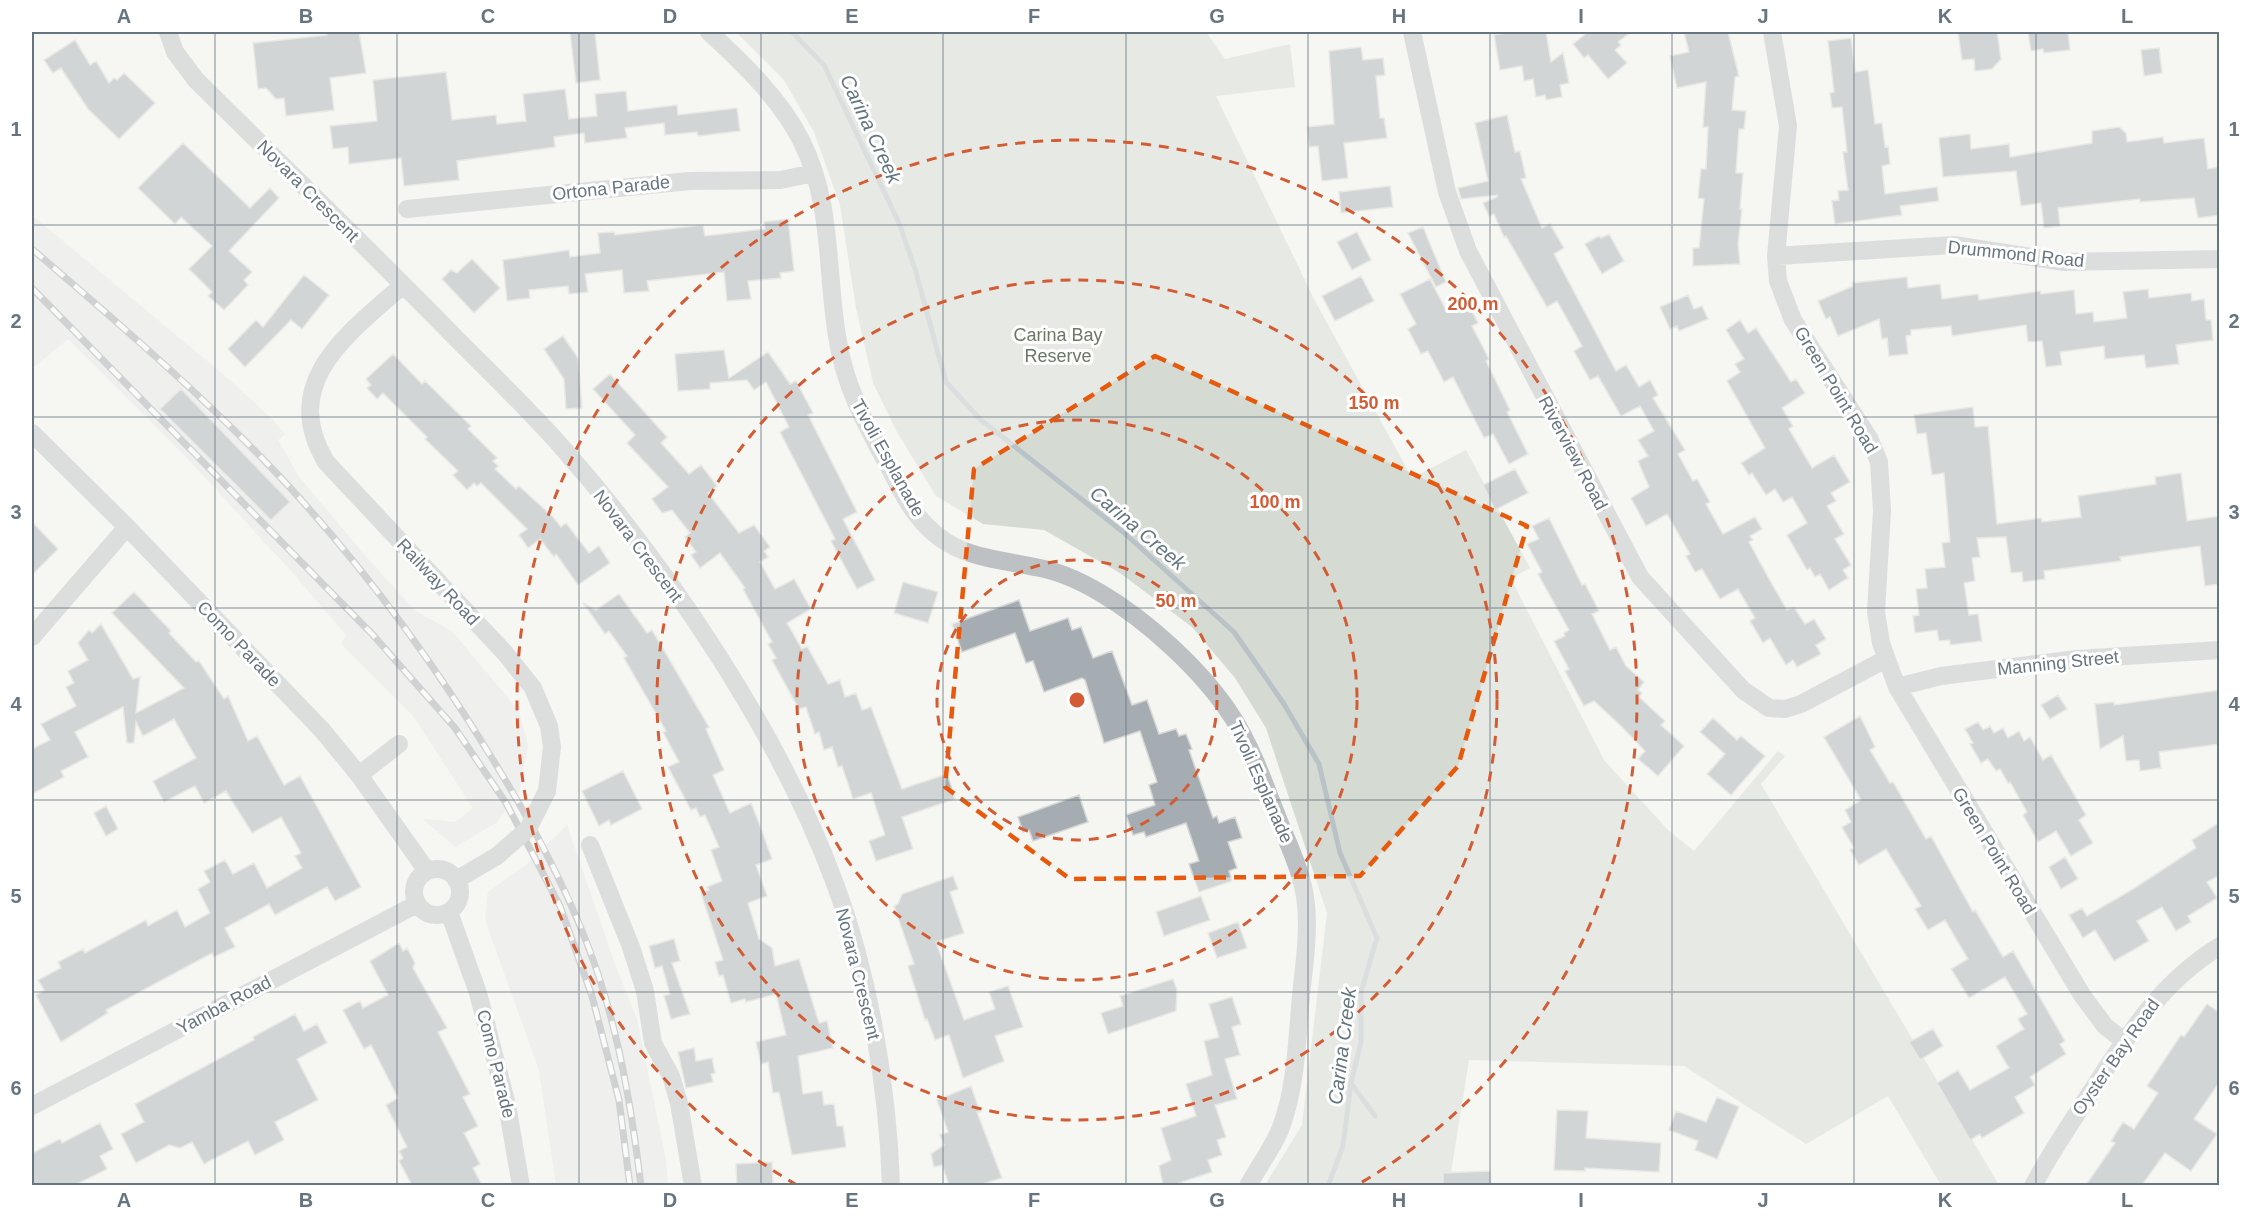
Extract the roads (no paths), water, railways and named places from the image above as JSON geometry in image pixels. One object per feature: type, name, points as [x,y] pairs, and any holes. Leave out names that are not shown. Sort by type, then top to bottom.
[{"type":"street","name":"Novara Crescent","points":[[168,32],[175,52],[196,80],[526,409],[604,499],[709,643],[758,723],[800,801],[835,882],[865,992],[877,1052],[891,1185]]},
{"type":"street","name":"Tivoli Esplanade","points":[[709,32],[748,70],[786,116],[801,141],[814,173],[828,230],[836,333],[849,388],[860,415],[914,512],[953,547],[976,557],[1043,568],[1076,579],[1132,613],[1206,682],[1233,717],[1250,749],[1298,868],[1306,903],[1306,946],[1296,1050],[1287,1107],[1279,1131],[1248,1185]]},
{"type":"street","name":"Riverview Road","points":[[1412,32],[1447,192],[1464,241],[1640,577],[1743,690],[1769,708],[1785,709],[1801,705],[1886,659]]},
{"type":"street","name":"Green Point Road","points":[[1772,32],[1788,126],[1776,256],[1778,281],[1793,320],[1869,438],[1879,462],[1882,511],[1875,597],[1878,628],[1886,659],[1897,687],[2007,875],[2082,995],[2105,1026],[2124,1041]]},
{"type":"street","name":"Ortona Parade","points":[[407,209],[690,181],[780,180],[814,173]]},
{"type":"street","name":"Drummond Road","points":[[1776,256],[1954,245],[2064,262],[2220,259]]},
{"type":"street","name":"Railway Road","points":[[403,285],[339,345],[319,370],[310,399],[311,430],[326,462],[505,653],[533,688],[550,736],[551,770],[547,790],[528,829],[497,856],[456,880]]},
{"type":"street","name":"Como Parade","points":[[32,433],[127,527],[322,730],[359,775],[427,871]]},
{"type":"street","points":[[32,637],[127,527]]},
{"type":"street","name":"Manning Street","points":[[1897,687],[1941,676],[2077,659],[2220,650]]},
{"type":"street","points":[[359,775],[399,744]]},
{"type":"street","points":[[590,845],[631,947],[645,991],[654,1043],[671,1076],[679,1103],[693,1185]]},
{"type":"street","points":[[440,869],[456,880],[460,894],[449,912],[435,915],[421,910],[417,904],[414,889],[416,882],[427,871],[440,869]]},
{"type":"street","name":"Yamba Road","points":[[32,1106],[417,904]]},
{"type":"street","name":"Como Parade","points":[[449,912],[478,993],[507,1105],[521,1185]]},
{"type":"street","name":"Oyster Bay Road","points":[[2033,1185],[2124,1041],[2161,992],[2187,969],[2220,946]]},
{"type":"waterway","name":"Carina Creek","points":[[792,32],[824,65],[899,223],[915,269],[946,382],[981,420],[1123,532],[1234,632],[1284,704],[1319,764],[1340,853],[1377,938],[1361,992],[1361,1042],[1351,1083],[1343,1146],[1328,1186]]},
{"type":"waterway","points":[[1351,1083],[1375,1116]]},
{"type":"railway","points":[[32,249],[191,389],[282,479],[366,577],[467,718],[540,841],[569,900],[594,962],[611,1017],[622,1065],[641,1186]]},
{"type":"railway","points":[[32,288],[373,635],[455,728],[506,803],[560,906],[592,996],[619,1100],[630,1186]]},
{"type":"park label","name":"Carina Bay Reserve","points":[[1058,345]]}]
